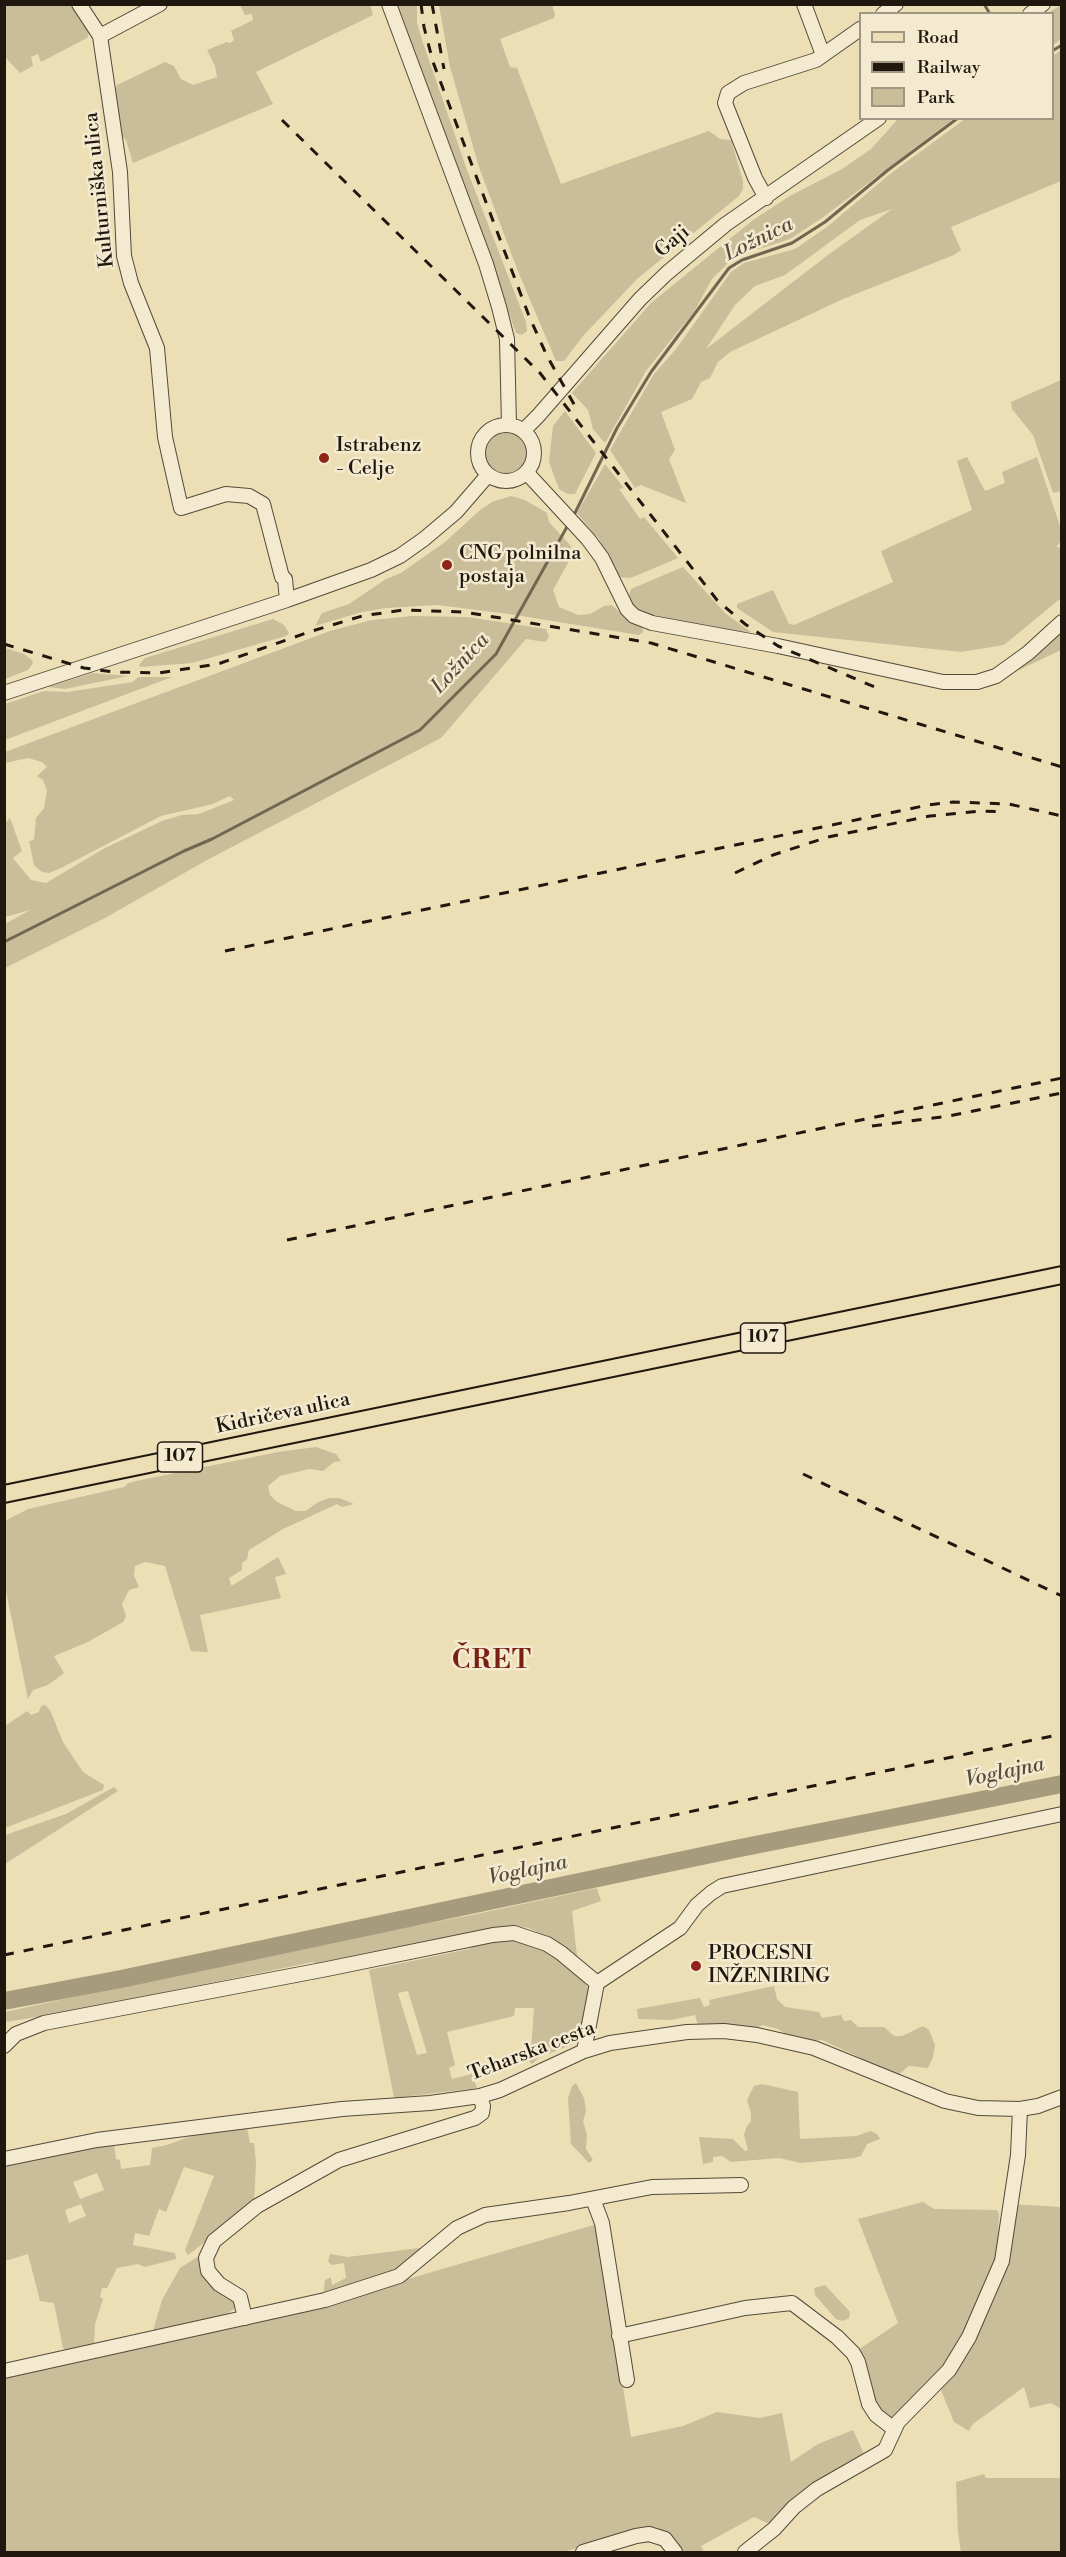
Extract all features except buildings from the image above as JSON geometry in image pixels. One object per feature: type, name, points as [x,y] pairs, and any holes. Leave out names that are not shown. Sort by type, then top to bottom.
[{"type":"main road","name":"Kidričeva ulica","points":[[4,1494],[464,1398],[588,1375],[1062,1275]]},
{"type":"street","points":[[79,4],[100,36],[160,4]]},
{"type":"street","points":[[388,4],[486,264],[499,307],[507,339],[509,425]]},
{"type":"street","points":[[804,4],[823,55]]},
{"type":"street","points":[[766,198],[755,178],[725,103],[728,93],[744,83],[816,60],[859,30]]},
{"type":"street","name":"Kulturniška ulica","points":[[100,36],[120,172],[119,190],[124,256],[131,283],[157,348],[165,437],[176,497],[181,508],[226,494],[249,496],[263,504],[282,577],[285,579],[287,600]]},
{"type":"street","name":"Gaji","points":[[523,431],[654,286],[696,248],[876,120]]},
{"type":"street","points":[[509,425],[523,431],[533,446],[535,455],[526,473],[517,480],[507,482],[488,475],[480,465],[478,456],[481,440],[493,428],[509,425]]},
{"type":"street","points":[[526,473],[588,539],[602,558],[623,603],[634,616],[652,623],[778,646],[943,682],[977,681],[996,676],[1028,653],[1062,622]]},
{"type":"street","points":[[4,693],[313,592],[400,556],[456,512],[488,475]]},
{"type":"street","points":[[584,2051],[597,1983],[680,1928],[697,1905],[722,1886],[1062,1814]]},
{"type":"street","points":[[4,2046],[16,2034],[44,2023],[493,1935],[514,1933],[547,1944],[597,1983]]},
{"type":"street","name":"Teharska cesta","points":[[4,2159],[97,2140],[342,2109],[430,2103],[480,2096],[500,2090],[584,2051],[610,2043],[678,2033],[724,2031],[757,2035],[814,2048],[945,2102],[978,2108],[1020,2109],[1038,2106],[1062,2097]]},
{"type":"street","points":[[245,2318],[240,2297],[219,2284],[208,2271],[206,2258],[214,2241],[257,2206],[339,2160],[475,2118],[482,2113],[480,2096]]},
{"type":"street","points":[[745,2553],[774,2529],[794,2507],[817,2489],[885,2450],[894,2429],[904,2415],[949,2370],[969,2337],[1002,2261],[1018,2155],[1020,2109]]},
{"type":"street","points":[[4,2371],[325,2300],[399,2276],[457,2228],[485,2215],[593,2199],[652,2187],[741,2185]]},
{"type":"street","points":[[593,2199],[602,2223],[627,2380]]},
{"type":"street","points":[[619,2336],[745,2308],[792,2303],[837,2337],[853,2353],[858,2362],[869,2404],[876,2415],[894,2429]]},
{"type":"street","points":[[583,2553],[621,2540],[649,2534],[665,2539],[675,2553]]},
{"type":"green space","points":[[370,4],[373,15],[256,72],[273,104],[133,163],[126,140],[121,135],[114,91],[117,85],[165,62],[174,66],[181,79],[193,85],[217,77],[215,66],[207,50],[227,42],[230,43],[234,40],[231,31],[253,20],[252,14],[245,15],[240,5]]},
{"type":"green space","points":[[4,5],[81,5],[86,13],[89,33],[87,38],[41,62],[38,54],[31,57],[33,66],[20,73],[5,57]]},
{"type":"green space","points":[[397,5],[417,5],[417,23],[421,37],[467,170],[526,322],[527,331],[522,335],[516,333]]},
{"type":"green space","points":[[439,5],[552,5],[554,18],[500,39],[510,67],[517,68],[561,184],[709,131],[720,139],[731,140],[743,181],[743,189],[739,196],[637,279],[583,336],[564,361],[556,361],[517,269],[479,167],[450,67]]},
{"type":"green space","points":[[1061,5],[1061,39],[1054,44],[1054,12],[1050,12]]},
{"type":"green space","points":[[1061,50],[1061,181],[951,227],[961,250],[954,255],[843,299],[730,352],[718,362],[710,378],[701,382],[692,399],[661,412],[675,450],[669,459],[686,503],[641,485],[635,488],[610,450],[654,374],[676,349],[731,272],[744,263],[795,249],[827,227],[890,174],[964,120],[1054,120],[1054,55]],"holes":[[[892,209],[706,349],[735,305],[755,286],[785,275],[860,220]]]},
{"type":"green space","points":[[897,120],[952,120],[822,218],[790,239],[740,255],[727,264],[712,279],[695,310],[646,371],[605,443],[593,429],[588,410],[572,393],[651,303],[753,220],[790,196],[842,169],[871,149]]},
{"type":"green space","points":[[1061,380],[1061,491],[1053,493],[1033,435],[1012,409],[1011,402]]},
{"type":"green space","points":[[565,411],[596,453],[575,494],[568,494],[559,489],[549,462],[553,426]]},
{"type":"green space","points":[[506,431],[521,438],[528,453],[521,468],[506,475],[491,468],[484,453],[491,438]]},
{"type":"green space","points":[[967,457],[985,491],[1005,483],[1002,472],[1037,457],[1061,529],[1061,541],[1056,547],[1061,548],[1061,598],[1004,645],[961,652],[773,632],[737,608],[737,604],[773,590],[789,624],[794,625],[893,582],[881,551],[972,510],[957,461]]},
{"type":"green space","points":[[605,464],[624,488],[619,489],[640,519],[644,517],[678,558],[630,578],[618,577],[599,539],[577,513]]},
{"type":"green space","points":[[511,496],[525,500],[547,513],[549,522],[570,545],[572,552],[568,563],[553,590],[559,607],[578,615],[590,614],[604,606],[612,605],[625,618],[642,627],[643,632],[639,635],[437,605],[362,612],[315,626],[322,613],[349,604],[386,579],[401,573],[445,542],[479,511],[492,502]]},
{"type":"green space","points":[[683,567],[726,614],[751,632],[729,631],[651,615],[634,608],[628,599],[631,589]]},
{"type":"green space","points":[[412,616],[467,617],[546,629],[549,637],[545,642],[526,639],[441,738],[207,860],[105,918],[5,968],[5,924],[30,910],[5,917],[5,823],[10,818],[22,851],[13,858],[31,880],[46,883],[103,849],[162,821],[182,815],[199,814],[234,800],[230,796],[213,804],[161,816],[61,868],[49,873],[42,872],[34,865],[29,841],[34,840],[36,818],[44,808],[47,790],[43,780],[37,776],[47,767],[42,762],[28,758],[5,763],[5,752],[330,631],[372,620]]},
{"type":"green space","points":[[273,619],[284,625],[289,633],[286,636],[192,663],[140,667],[139,665],[145,658]]},
{"type":"green space","points":[[1061,629],[1061,650],[1017,671],[1036,653]]},
{"type":"green space","points":[[5,648],[24,654],[32,660],[33,663],[28,670],[5,679]]},
{"type":"green space","points":[[93,673],[128,676],[65,689],[48,687]]},
{"type":"green space","points":[[138,677],[172,677],[5,740],[5,704],[44,691],[67,692],[133,682]]},
{"type":"green space","points":[[316,1447],[336,1454],[341,1461],[334,1462],[323,1471],[309,1469],[280,1476],[268,1486],[270,1495],[277,1502],[296,1511],[306,1511],[318,1502],[330,1498],[339,1498],[354,1504],[342,1507],[337,1504],[283,1529],[249,1550],[247,1559],[242,1563],[242,1570],[229,1578],[233,1585],[278,1557],[286,1574],[275,1577],[281,1598],[200,1615],[208,1652],[191,1651],[165,1566],[145,1562],[135,1566],[134,1576],[139,1587],[129,1590],[122,1604],[126,1616],[123,1622],[88,1642],[54,1656],[64,1673],[48,1685],[33,1690],[28,1699],[5,1586],[5,1521],[28,1509],[124,1487],[128,1483],[278,1452]]},
{"type":"green space","points":[[45,1705],[50,1710],[63,1742],[83,1772],[104,1785],[103,1790],[5,1828],[5,1726],[27,1711],[31,1715],[39,1712],[41,1706]]},
{"type":"green space","points":[[114,1787],[118,1791],[5,1864],[5,1835],[66,1814]]},
{"type":"green space","points":[[597,1888],[601,1901],[572,1911],[577,1956],[529,1928],[511,1925],[323,1966],[313,1962],[69,2012],[5,2022],[5,2012],[276,1952],[472,1915]]},
{"type":"green space","points":[[515,1939],[547,1950],[582,1979],[591,1998],[581,2041],[548,2054],[547,2050],[541,2053],[541,2056],[532,2064],[523,2056],[531,2050],[534,2008],[515,2008],[514,2016],[447,2032],[455,2065],[449,2068],[452,2079],[472,2074],[477,2088],[394,2098],[369,1970],[469,1949],[473,1945]],"holes":[[[408,1991],[427,2053],[417,2055],[398,1993]]]},
{"type":"green space","points":[[774,1986],[777,1999],[785,2007],[819,2012],[822,2018],[841,2015],[844,2021],[851,2020],[858,2027],[884,2027],[894,2036],[902,2036],[923,2026],[929,2030],[935,2045],[928,2068],[909,2066],[897,2076],[865,2063],[861,2058],[822,2040],[808,2041],[792,2038],[778,2029],[763,2025],[754,2029],[698,2026],[695,2015],[671,2020],[638,2019],[637,2009],[700,1998],[704,2007],[710,2005],[709,2000]]},
{"type":"green space","points":[[576,2083],[584,2098],[586,2111],[583,2121],[587,2135],[586,2149],[593,2160],[589,2163],[571,2144],[568,2098],[572,2086]]},
{"type":"green space","points":[[762,2084],[798,2092],[800,2139],[856,2136],[871,2131],[880,2139],[867,2144],[861,2156],[854,2158],[801,2163],[779,2158],[731,2162],[722,2156],[713,2157],[713,2162],[703,2164],[699,2137],[733,2139],[745,2151],[748,2150],[744,2135],[751,2121],[751,2113],[747,2100],[754,2086]]},
{"type":"green space","points":[[247,2128],[250,2143],[254,2143],[256,2163],[254,2204],[188,2255],[185,2250],[214,2176],[184,2167],[166,2212],[159,2209],[149,2236],[135,2233],[133,2245],[175,2253],[176,2259],[145,2267],[138,2264],[117,2268],[107,2288],[102,2288],[100,2297],[103,2299],[95,2324],[94,2347],[68,2352],[63,2348],[54,2303],[40,2301],[28,2254],[5,2261],[4,2165],[71,2150],[114,2144],[116,2159],[120,2160],[121,2169],[150,2165],[152,2148],[194,2135]],"holes":[[[97,2173],[104,2190],[80,2199],[73,2182]],[[81,2204],[86,2216],[69,2223],[65,2210]]]},
{"type":"green space","points":[[923,2202],[934,2209],[997,2210],[999,2214],[997,2259],[968,2326],[941,2372],[890,2420],[878,2413],[855,2352],[898,2323],[858,2219]]},
{"type":"green space","points":[[1011,2204],[1061,2207],[1061,2409],[1051,2403],[1030,2408],[1024,2387],[973,2424],[969,2431],[954,2422],[940,2388],[1000,2276]]},
{"type":"green space","points":[[597,2224],[631,2437],[683,2426],[717,2412],[760,2418],[782,2413],[791,2462],[818,2444],[853,2430],[865,2456],[771,2525],[754,2517],[701,2546],[704,2552],[682,2552],[678,2542],[667,2534],[618,2535],[564,2552],[5,2552],[4,2376],[260,2322]]},
{"type":"green space","points":[[427,2247],[397,2272],[323,2296],[325,2280],[331,2277],[332,2285],[346,2278],[344,2263],[332,2265],[328,2262],[330,2254],[348,2257]]},
{"type":"green space","points":[[199,2256],[203,2276],[235,2300],[234,2309],[223,2316],[152,2334],[162,2300],[180,2268]]},
{"type":"green space","points":[[825,2285],[850,2312],[849,2318],[843,2321],[836,2319],[815,2295],[814,2288]]},
{"type":"green space","points":[[984,2474],[986,2478],[1061,2478],[1061,2552],[961,2552],[956,2482]]},
{"type":"waterway","points":[[984,4],[989,12]]},
{"type":"waterway","name":"Ložnica","points":[[1054,50],[1062,45]]},
{"type":"waterway","name":"Ložnica","points":[[573,517],[617,428],[651,372],[729,268],[742,260],[792,243],[825,222],[888,170],[955,120]]},
{"type":"waterway","name":"Ložnica","points":[[4,942],[212,839],[420,730],[496,654],[568,525]]},
{"type":"waterway","name":"Voglajna","points":[[4,2001],[121,1979],[735,1849],[1062,1784]]},
{"type":"railway","points":[[421,4],[433,62],[529,316],[547,356],[575,406]]},
{"type":"railway","points":[[432,4],[444,69]]},
{"type":"railway","points":[[282,120],[540,373],[717,600],[745,624],[778,646],[877,688]]},
{"type":"railway","points":[[4,644],[84,668],[114,672],[159,673],[218,664],[362,616],[403,610],[464,612],[651,643],[1062,767]]},
{"type":"railway","points":[[225,951],[928,805],[953,802],[1009,804],[1062,816]]},
{"type":"railway","points":[[735,873],[773,855],[828,837],[930,816],[982,811],[1005,812]]},
{"type":"railway","points":[[287,1240],[1062,1078]]},
{"type":"railway","points":[[872,1126],[949,1116],[1062,1093]]},
{"type":"railway","points":[[803,1474],[1062,1596]]},
{"type":"railway","points":[[4,1955],[1062,1734]]},
{"type":"place","name":"Istrabenz - Celje","points":[[324,458]]},
{"type":"place","name":"CNG polnilna postaja","points":[[447,565]]},
{"type":"place","name":"PROCESNI INŽENIRING","points":[[696,1966]]},
{"type":"district","name":"ČRET","points":[[492,1662]]}]
